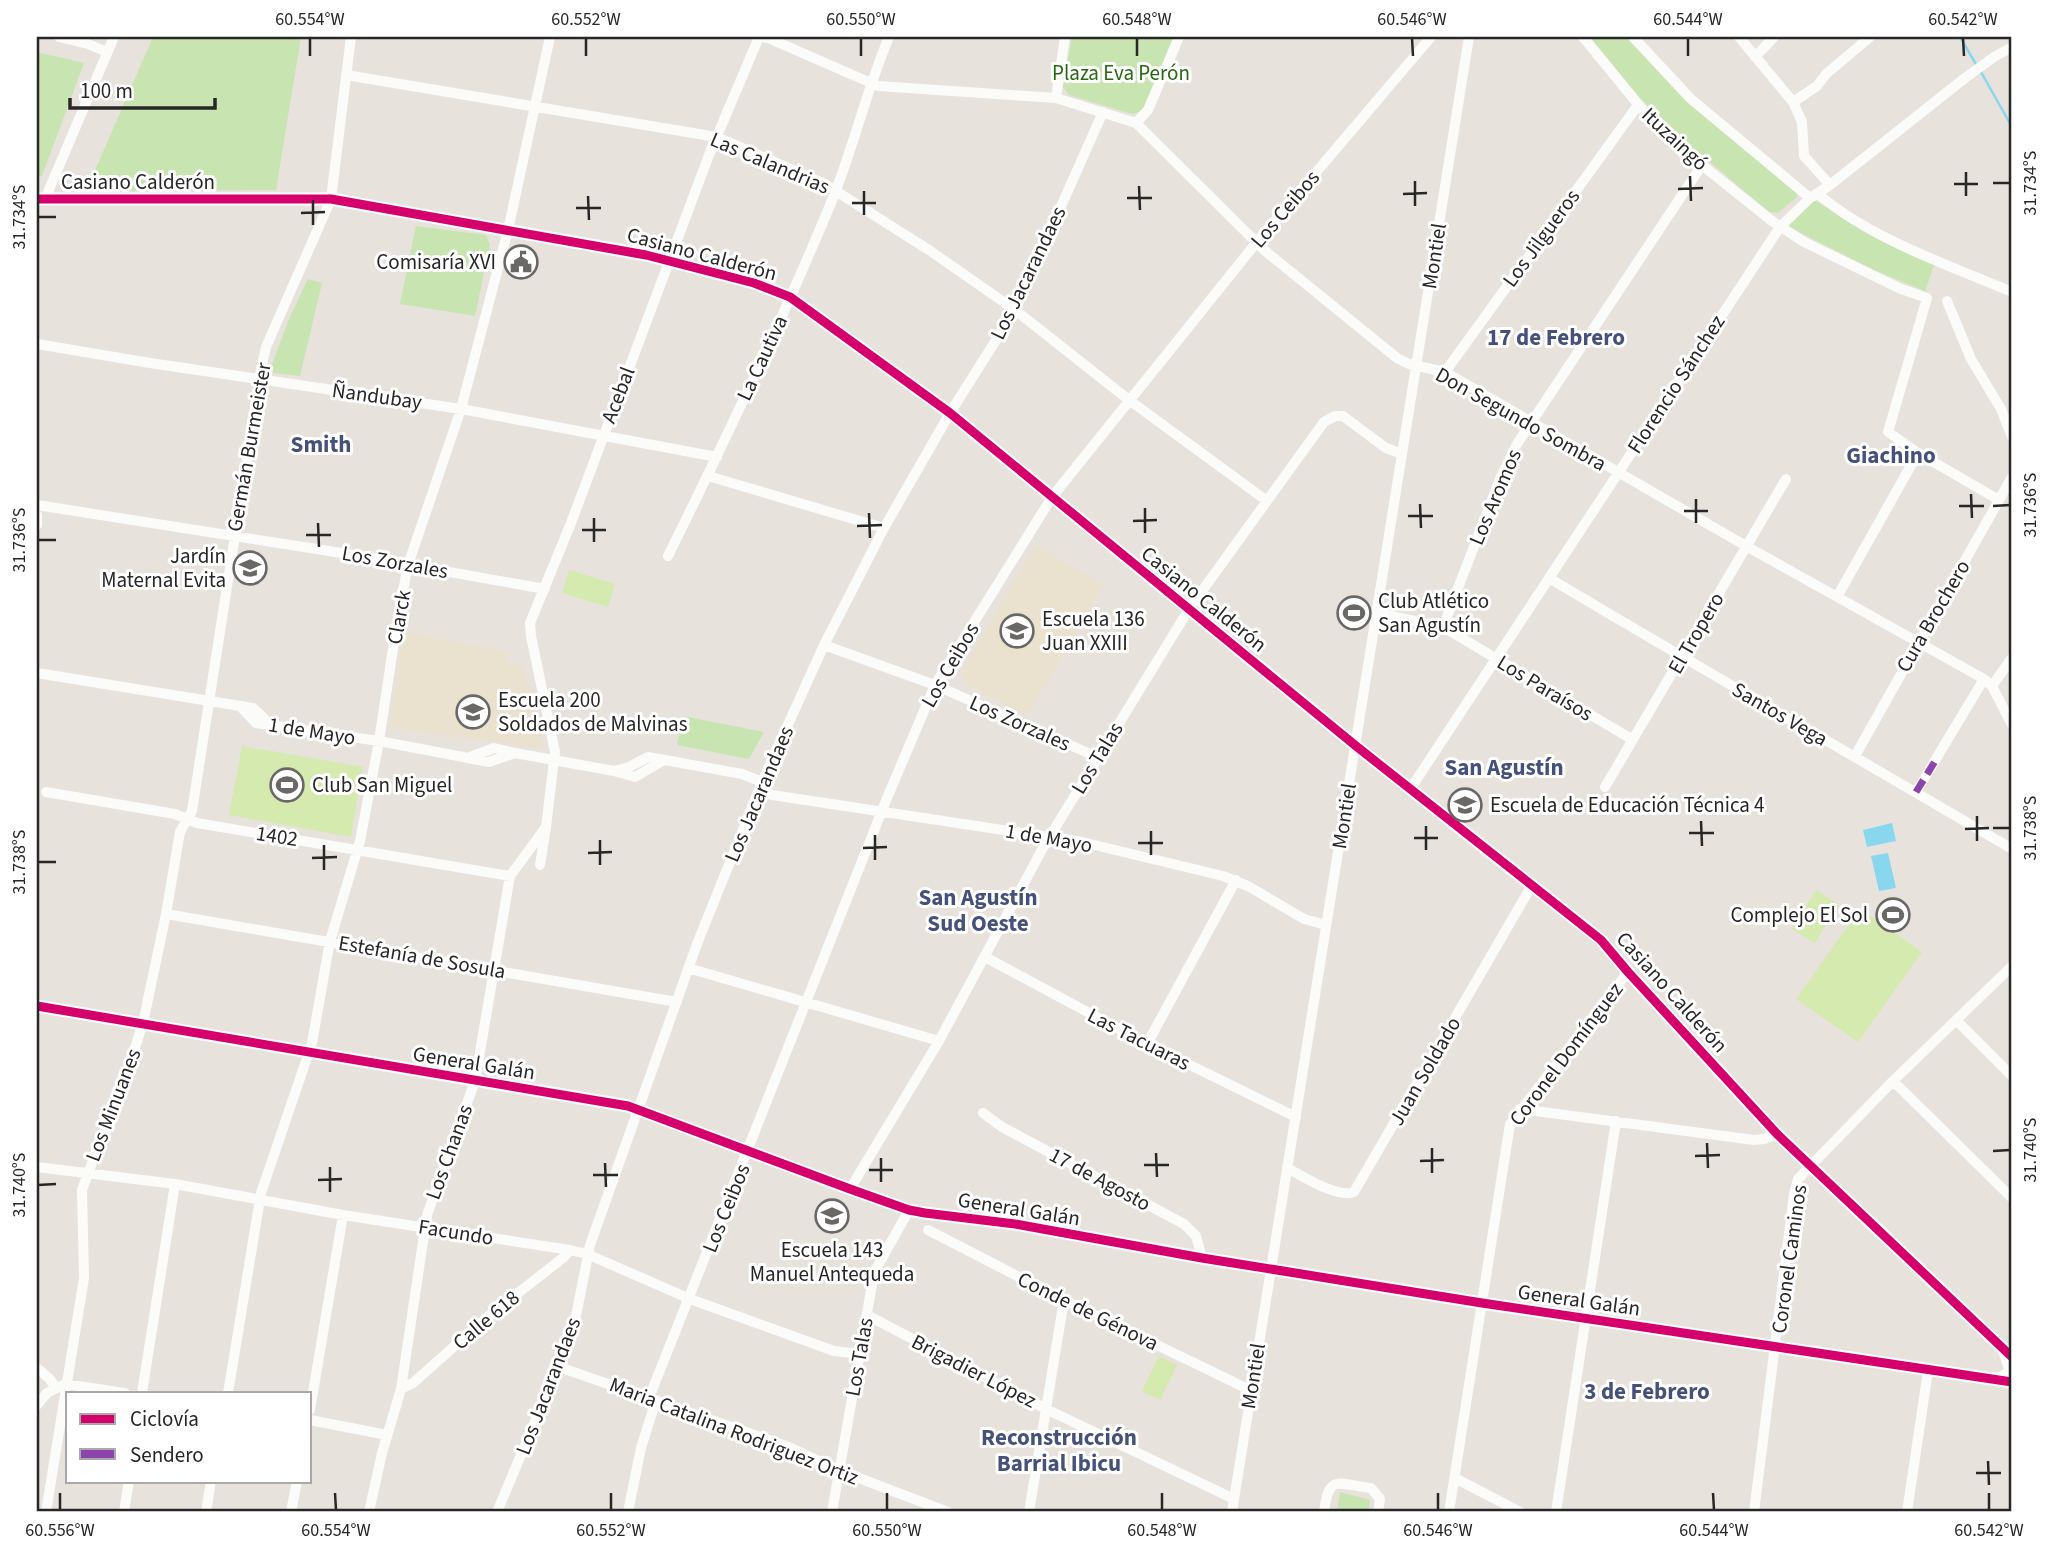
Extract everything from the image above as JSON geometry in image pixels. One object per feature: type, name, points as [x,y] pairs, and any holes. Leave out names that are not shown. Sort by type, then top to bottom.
[{"type":"street","points":[[59,37],[107,52]]},
{"type":"street","points":[[41,199],[114,37]]},
{"type":"street","name":"Germán Burmeister","points":[[209,702],[259,378],[266,347],[331,199],[351,37]]},
{"type":"street","name":"Clarck","points":[[228,1392],[260,1199],[309,1053],[330,941],[358,849],[408,565],[461,408],[508,230],[550,37]]},
{"type":"street","name":"Don Segundo Sombra","points":[[760,37],[768,38],[870,83],[887,87],[1056,98],[1136,123],[1256,243],[1397,358],[1416,366],[1445,372],[1988,682]]},
{"type":"street","name":"Acebal","points":[[555,761],[530,629],[717,137],[760,37]]},
{"type":"street","name":"La Cautiva","points":[[668,556],[717,457],[836,190],[870,83],[889,37]]},
{"type":"street","points":[[1056,98],[1065,37]]},
{"type":"street","points":[[1136,123],[1148,110],[1179,37]]},
{"type":"street","name":"Los Ceibos","points":[[628,1512],[653,1399],[690,1299],[935,685],[1052,496],[1256,243],[1431,37]]},
{"type":"street","name":"Montiel","points":[[1232,1512],[1469,37]]},
{"type":"street","name":"Ituzaingó","points":[[1583,37],[1638,104],[1702,166],[1780,227],[1888,284],[1927,298],[1888,428],[1889,434],[1918,453]]},
{"type":"street","name":"Ituzaingó","points":[[1633,37],[1691,99],[1814,196],[1883,236],[2012,292]]},
{"type":"street","points":[[1739,37],[1793,102],[1802,122],[1804,156],[1830,185]]},
{"type":"street","points":[[1755,57],[1774,37]]},
{"type":"street","points":[[1793,102],[1817,86],[1826,74],[1870,37]]},
{"type":"street","name":"Florencio Sánchez","points":[[1411,788],[1780,227],[1814,196],[1965,78],[2012,47]]},
{"type":"street","name":"Las Calandrias","points":[[346,75],[717,137],[836,190],[1015,310],[1129,400],[1267,501]]},
{"type":"street","name":"Los Jilgueros","points":[[1445,372],[1638,104]]},
{"type":"street","name":"Los Jacarandaes","points":[[497,1512],[576,1321],[587,1254],[688,968],[761,787],[824,645],[884,528],[950,413],[1015,310],[1103,112]]},
{"type":"street","name":"Los Aromos","points":[[1443,627],[1500,479],[1517,444],[1702,166]]},
{"type":"street","name":"Casiano Calderón","points":[[41,199],[331,199],[669,261],[754,283],[790,296],[950,413],[1356,746],[1601,940],[1777,1134],[2012,1357]]},
{"type":"street","points":[[1947,301],[1971,359],[2001,409],[2012,437]]},
{"type":"street","name":"Ñandubay","points":[[37,344],[461,408],[717,457]]},
{"type":"street","name":"Los Talas","points":[[850,1189],[939,1041],[1050,837],[1097,757],[1189,609],[1324,422],[1335,415],[1349,420],[1386,448],[1402,454]]},
{"type":"street","points":[[1837,597],[1918,453],[1999,500]]},
{"type":"street","points":[[708,476],[884,528]]},
{"type":"street","name":"Cura Brochero","points":[[1854,756],[2012,477]]},
{"type":"street","name":"El Tropero","points":[[1605,787],[1786,479]]},
{"type":"street","name":"Los Zorzales","points":[[37,505],[545,589]]},
{"type":"street","points":[[37,515],[37,525]]},
{"type":"street","name":"Santos Vega","points":[[1549,578],[2012,849]]},
{"type":"street","name":"Los Paraísos","points":[[1377,613],[1443,627],[1633,740]]},
{"type":"street","name":"Los Zorzales","points":[[824,645],[935,685],[1097,757]]},
{"type":"street","points":[[1916,792],[1988,682],[2012,659]]},
{"type":"street","name":"1 de Mayo","points":[[37,673],[257,710],[269,723],[470,757],[494,748],[614,771],[648,757],[742,774],[772,795],[1082,842],[1236,880],[1304,919],[1326,925]]},
{"type":"street","points":[[1988,682],[2012,725]]},
{"type":"street","name":"Los Minuanes","points":[[46,1512],[60,1386],[84,1278],[82,1190],[110,1124],[143,1023],[180,832],[192,811],[209,702]]},
{"type":"street","name":"Los Chanas","points":[[369,1512],[401,1389],[429,1207],[475,1081],[510,876],[546,827],[555,761]]},
{"type":"street","name":"1402","points":[[46,792],[175,814],[187,820],[510,876]]},
{"type":"street","points":[[540,864],[546,827]]},
{"type":"street","points":[[1147,1044],[1236,880]]},
{"type":"street","name":"Juan Soldado","points":[[1287,1168],[1343,1195],[1354,1192],[1360,1186],[1532,885]]},
{"type":"street","name":"Estefanía de Sosula","points":[[166,914],[677,1002]]},
{"type":"street","name":"Las Tacuaras","points":[[985,957],[1147,1044],[1296,1117]]},
{"type":"street","name":"Coronel Caminos","points":[[1754,1512],[1798,1179],[1893,1081],[2012,966]]},
{"type":"street","points":[[688,968],[939,1041]]},
{"type":"street","name":"Coronel Domínguez","points":[[1449,1512],[1508,1133],[1513,1117],[1628,972]]},
{"type":"street","name":"General Galán","points":[[37,1006],[619,1104],[909,1210],[1015,1224],[1202,1258],[1482,1303],[2012,1382]]},
{"type":"street","points":[[1956,1020],[2012,1076]]},
{"type":"street","points":[[1893,1081],[2012,1198]]},
{"type":"street","points":[[1520,1109],[1754,1140],[1777,1134]]},
{"type":"street","name":"17 de Agosto","points":[[983,1113],[1002,1126],[1184,1224],[1196,1236],[1202,1258]]},
{"type":"street","points":[[1556,1512],[1616,1121]]},
{"type":"street","name":"Facundo","points":[[37,1167],[175,1184],[342,1215],[570,1250],[587,1254],[690,1299],[834,1351],[860,1354]]},
{"type":"street","points":[[142,1392],[175,1184]]},
{"type":"street","name":"Los Talas","points":[[832,1512],[876,1269],[909,1210]]},
{"type":"street","points":[[312,1398],[342,1215]]},
{"type":"street","name":"Conde de Génova","points":[[928,1230],[1064,1300],[1250,1390]]},
{"type":"street","name":"Calle 618","points":[[401,1389],[413,1383],[485,1319],[570,1250]]},
{"type":"street","points":[[1028,1512],[1064,1300]]},
{"type":"street","name":"Brigadier López","points":[[867,1315],[1046,1409],[1234,1499]]},
{"type":"street","points":[[1994,1379],[2009,1370],[2003,1349]]},
{"type":"street","name":"Maria Catalina Rodriguez Ortiz","points":[[559,1367],[789,1447],[838,1470],[948,1512]]},
{"type":"street","points":[[37,1368],[60,1386],[116,1392]]},
{"type":"street","points":[[1906,1512],[1928,1371]]},
{"type":"street","points":[[37,1405],[60,1386]]},
{"type":"street","points":[[312,1420],[387,1435]]},
{"type":"street","points":[[1455,1478],[1520,1512]]},
{"type":"street","points":[[124,1512],[129,1482]]},
{"type":"street","points":[[205,1512],[211,1482]]},
{"type":"street","points":[[291,1512],[297,1482]]},
{"type":"street","points":[[1324,1512],[1329,1487],[1336,1483],[1371,1488],[1380,1499],[1378,1512]]},
{"type":"shaded area","points":[[1036,545],[1104,585],[1027,716],[966,684],[961,672]]},
{"type":"shaded area","points":[[403,632],[509,652],[508,664],[523,666],[543,748],[390,728]]},
{"type":"green space","points":[[153,37],[301,37],[276,190],[86,191]]},
{"type":"green space","name":"Plaza Eva Perón","points":[[1072,37],[1174,37],[1144,110],[1132,114],[1069,95],[1063,87]]},
{"type":"green space","points":[[1590,37],[1628,37],[1695,108],[1796,192],[1797,197],[1778,213],[1769,212],[1698,152],[1639,97]]},
{"type":"green space","points":[[37,52],[84,63],[42,176],[37,176]]},
{"type":"green space","points":[[1814,200],[1857,225],[1935,263],[1925,291],[1874,270],[1789,227],[1788,220]]},
{"type":"green space","points":[[416,226],[486,235],[490,245],[475,316],[400,304]]},
{"type":"green space","points":[[308,279],[322,283],[300,376],[274,373],[271,367]]},
{"type":"green space","points":[[569,570],[615,584],[608,607],[562,593]]},
{"type":"green space","points":[[683,716],[764,732],[749,759],[677,745]]},
{"type":"green space","points":[[242,746],[363,767],[351,837],[229,815]]},
{"type":"green space","points":[[1816,890],[1838,904],[1815,943],[1792,929]]},
{"type":"green space","points":[[1860,909],[1922,952],[1858,1042],[1796,999]]},
{"type":"green space","points":[[1159,1356],[1177,1365],[1160,1400],[1142,1391]]},
{"type":"green space","points":[[1340,1492],[1370,1500],[1368,1512],[1337,1512]]},
{"type":"water","points":[[1892,823],[1896,841],[1867,847],[1863,830]]},
{"type":"water","points":[[1888,853],[1896,888],[1879,891],[1871,856]]},
{"type":"waterway","points":[[1960,37],[1977,66]]},
{"type":"waterway","points":[[1981,72],[2012,127]]},
{"type":"marked path","points":[[1916,792],[1937,758]]},
{"type":"cycle path","points":[[37,199],[331,199],[646,255],[754,283],[790,297],[950,413],[1356,746],[1601,940],[1777,1134],[2012,1357]]},
{"type":"cycle path","points":[[37,1006],[628,1106],[909,1210],[1015,1224],[1202,1258],[1482,1303],[2012,1382]]},
{"type":"place","name":"Comisaría XVI","points":[[521,262]]},
{"type":"place","name":"Jardín Maternal Evita","points":[[250,568]]},
{"type":"place","name":"Club Atlético San Agustín","points":[[1354,613]]},
{"type":"place","name":"Escuela 136 Juan XXIII","points":[[1017,631]]},
{"type":"place","name":"Escuela 200 Soldados de Malvinas","points":[[473,712]]},
{"type":"place","name":"Club San Miguel","points":[[287,785]]},
{"type":"place","name":"Escuela de Educación Técnica 4","points":[[1465,805]]},
{"type":"place","name":"Complejo El Sol","points":[[1893,915]]},
{"type":"place","name":"Escuela 143 Manuel Antequeda","points":[[832,1216]]},
{"type":"district","name":"17 de Febrero","points":[[1556,337]]},
{"type":"district","name":"Smith","points":[[321,444]]},
{"type":"district","name":"Giachino","points":[[1891,455]]},
{"type":"district","name":"San Agustín","points":[[1504,767]]},
{"type":"district","name":"San Agustín Sud Oeste","points":[[978,910]]},
{"type":"district","name":"3 de Febrero","points":[[1647,1391]]},
{"type":"district","name":"Reconstrucción Barrial Ibicu","points":[[1059,1450]]}]
